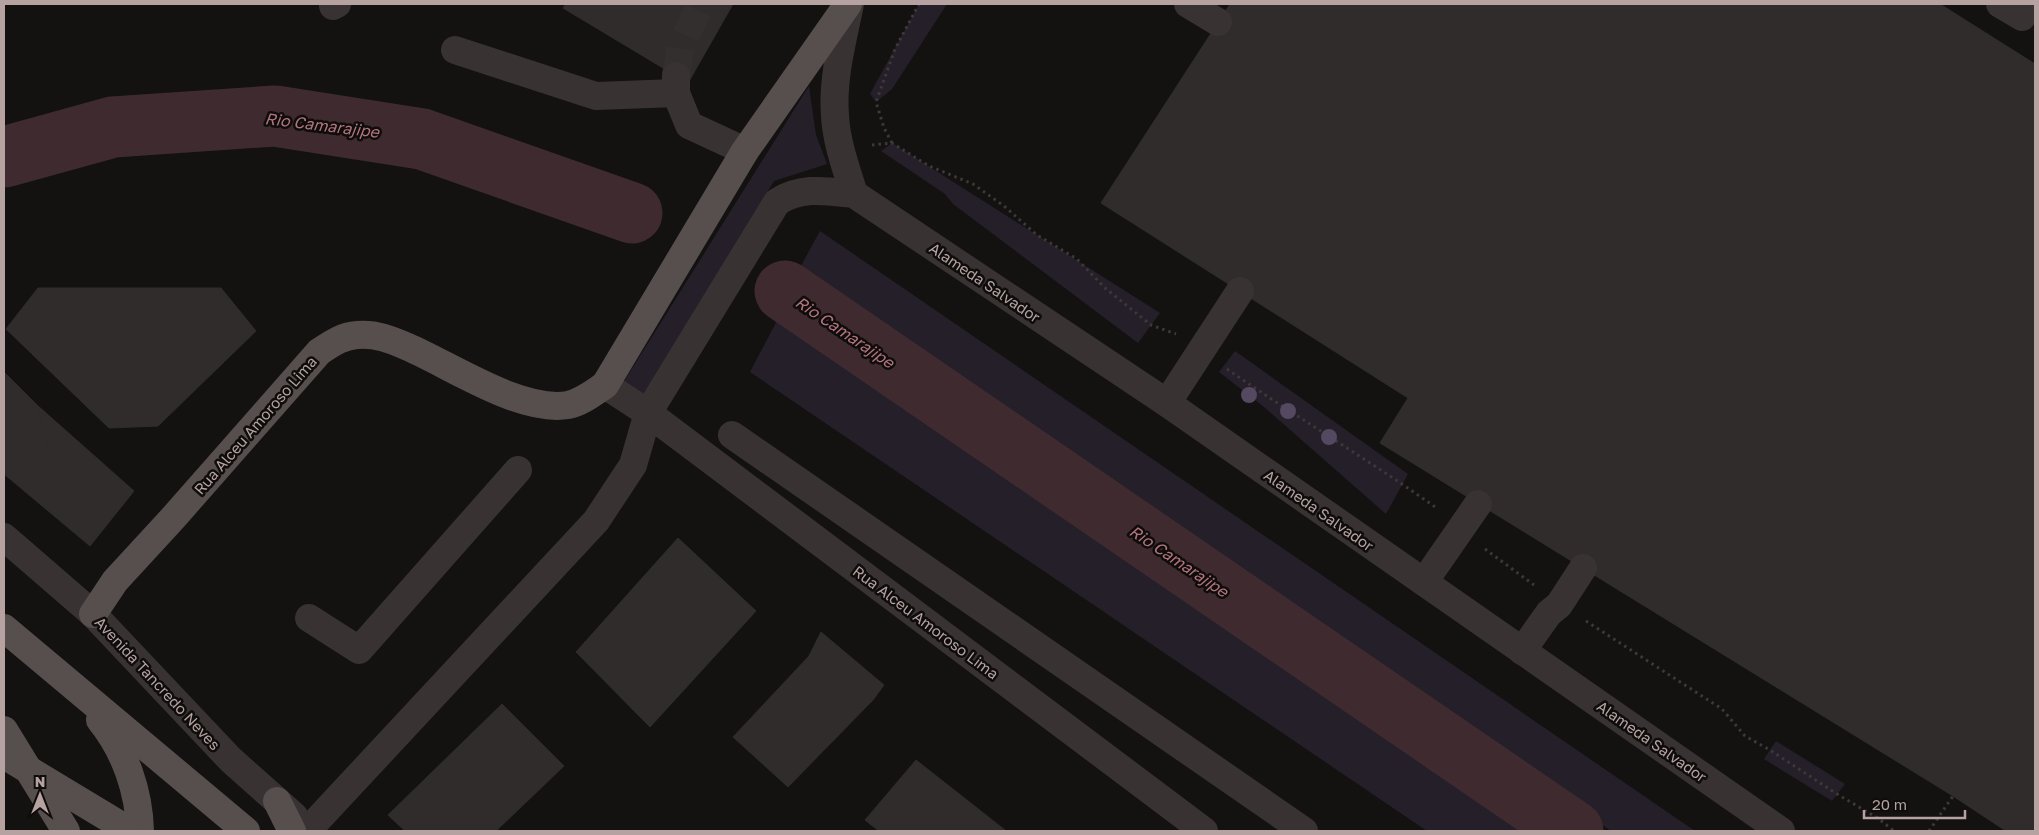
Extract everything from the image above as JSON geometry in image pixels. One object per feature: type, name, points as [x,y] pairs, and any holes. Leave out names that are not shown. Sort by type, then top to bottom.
[{"type":"main road","points":[[604,385],[743,155],[849,4]]},
{"type":"main road","name":"Rua Alceu Amoroso Lima","points":[[93,614],[115,581],[319,352],[338,339],[358,334],[387,338],[520,400],[548,406],[569,404],[588,397],[604,385]]},
{"type":"main road","points":[[4,628],[246,831]]},
{"type":"main road","points":[[74,688],[112,734],[127,766],[139,809],[140,831]]},
{"type":"main road","points":[[4,730],[66,831]]},
{"type":"main road","points":[[4,755],[130,831]]},
{"type":"main road","points":[[277,801],[304,831]]},
{"type":"street","points":[[849,4],[836,79],[834,114],[841,149],[854,194]]},
{"type":"street","points":[[1188,4],[1218,22]]},
{"type":"street","points":[[2000,4],[2022,17],[2029,4]]},
{"type":"street","points":[[456,50],[596,96],[676,84],[689,124],[743,155]]},
{"type":"street","name":"Alameda Salvador","points":[[648,413],[777,202],[790,194],[815,190],[854,194],[1167,403],[1781,831]]},
{"type":"street","points":[[1167,403],[1240,291]]},
{"type":"street","name":"Rua Alceu Amoroso Lima","points":[[604,385],[648,413],[1204,831]]},
{"type":"street","points":[[304,831],[596,521],[633,465],[648,413]]},
{"type":"street","points":[[732,435],[1304,831]]},
{"type":"street","points":[[309,618],[359,650],[518,470]]},
{"type":"street","points":[[1424,582],[1478,504]]},
{"type":"street","name":"Avenida Tancredo Neves","points":[[4,537],[93,614],[232,760],[277,801]]},
{"type":"street","points":[[1522,651],[1549,613],[1559,605],[1583,568]]},
{"type":"path","points":[[919,4],[895,49],[876,102],[884,128],[892,142],[929,166],[973,184],[1004,206],[1037,234],[1077,259],[1105,288],[1151,325],[1205,345],[1214,360],[1288,411],[1394,478],[1462,529],[1508,568],[1559,605],[1620,642],[1722,709],[1745,736],[1879,819],[1894,831]]},
{"type":"path","points":[[841,149],[892,142]]},
{"type":"path","points":[[1929,831],[1953,796]]},
{"type":"shaded area","points":[[919,4],[947,4],[892,89],[876,102],[870,94]]},
{"type":"shaded area","points":[[809,86],[816,135],[827,164],[774,181],[644,394],[623,383]]},
{"type":"shaded area","points":[[892,143],[1160,313],[1138,343],[953,204],[945,194],[881,151]]},
{"type":"shaded area","points":[[820,231],[1695,831],[1611,831],[797,273]]},
{"type":"shaded area","points":[[781,313],[1532,831],[1427,831],[750,372]]},
{"type":"shaded area","points":[[1235,351],[1408,474],[1386,514],[1264,407],[1219,372]]},
{"type":"shaded area","points":[[1776,741],[1845,784],[1832,801],[1764,759]]},
{"type":"building","points":[[566,4],[733,4],[688,83],[563,8]]},
{"type":"building","points":[[1230,4],[1940,4],[2035,64],[2035,831],[2006,831],[1953,796],[1380,443],[1408,398],[1101,203]]},
{"type":"building","points":[[38,288],[221,288],[256,331],[158,426],[109,428],[6,329]]},
{"type":"building","points":[[4,372],[37,405],[48,445],[28,466],[4,461]]},
{"type":"building","points":[[37,405],[134,491],[90,546],[4,474],[4,461],[28,466],[48,445]]},
{"type":"building","points":[[678,538],[756,611],[650,727],[576,652]]},
{"type":"building","points":[[821,632],[884,685],[873,700],[788,787],[733,737],[809,656]]},
{"type":"building","points":[[502,704],[564,766],[496,831],[405,831],[388,815]]},
{"type":"building","points":[[916,760],[1005,830],[879,831],[865,820]]},
{"type":"waterway","name":"Rio Camarajipe","points":[[4,157],[113,127],[275,116],[422,139],[632,213]]},
{"type":"waterway","name":"Rio Camarajipe","points":[[785,291],[1573,831]]},
{"type":"tunnel","points":[[676,76],[681,45],[701,4]]}]
